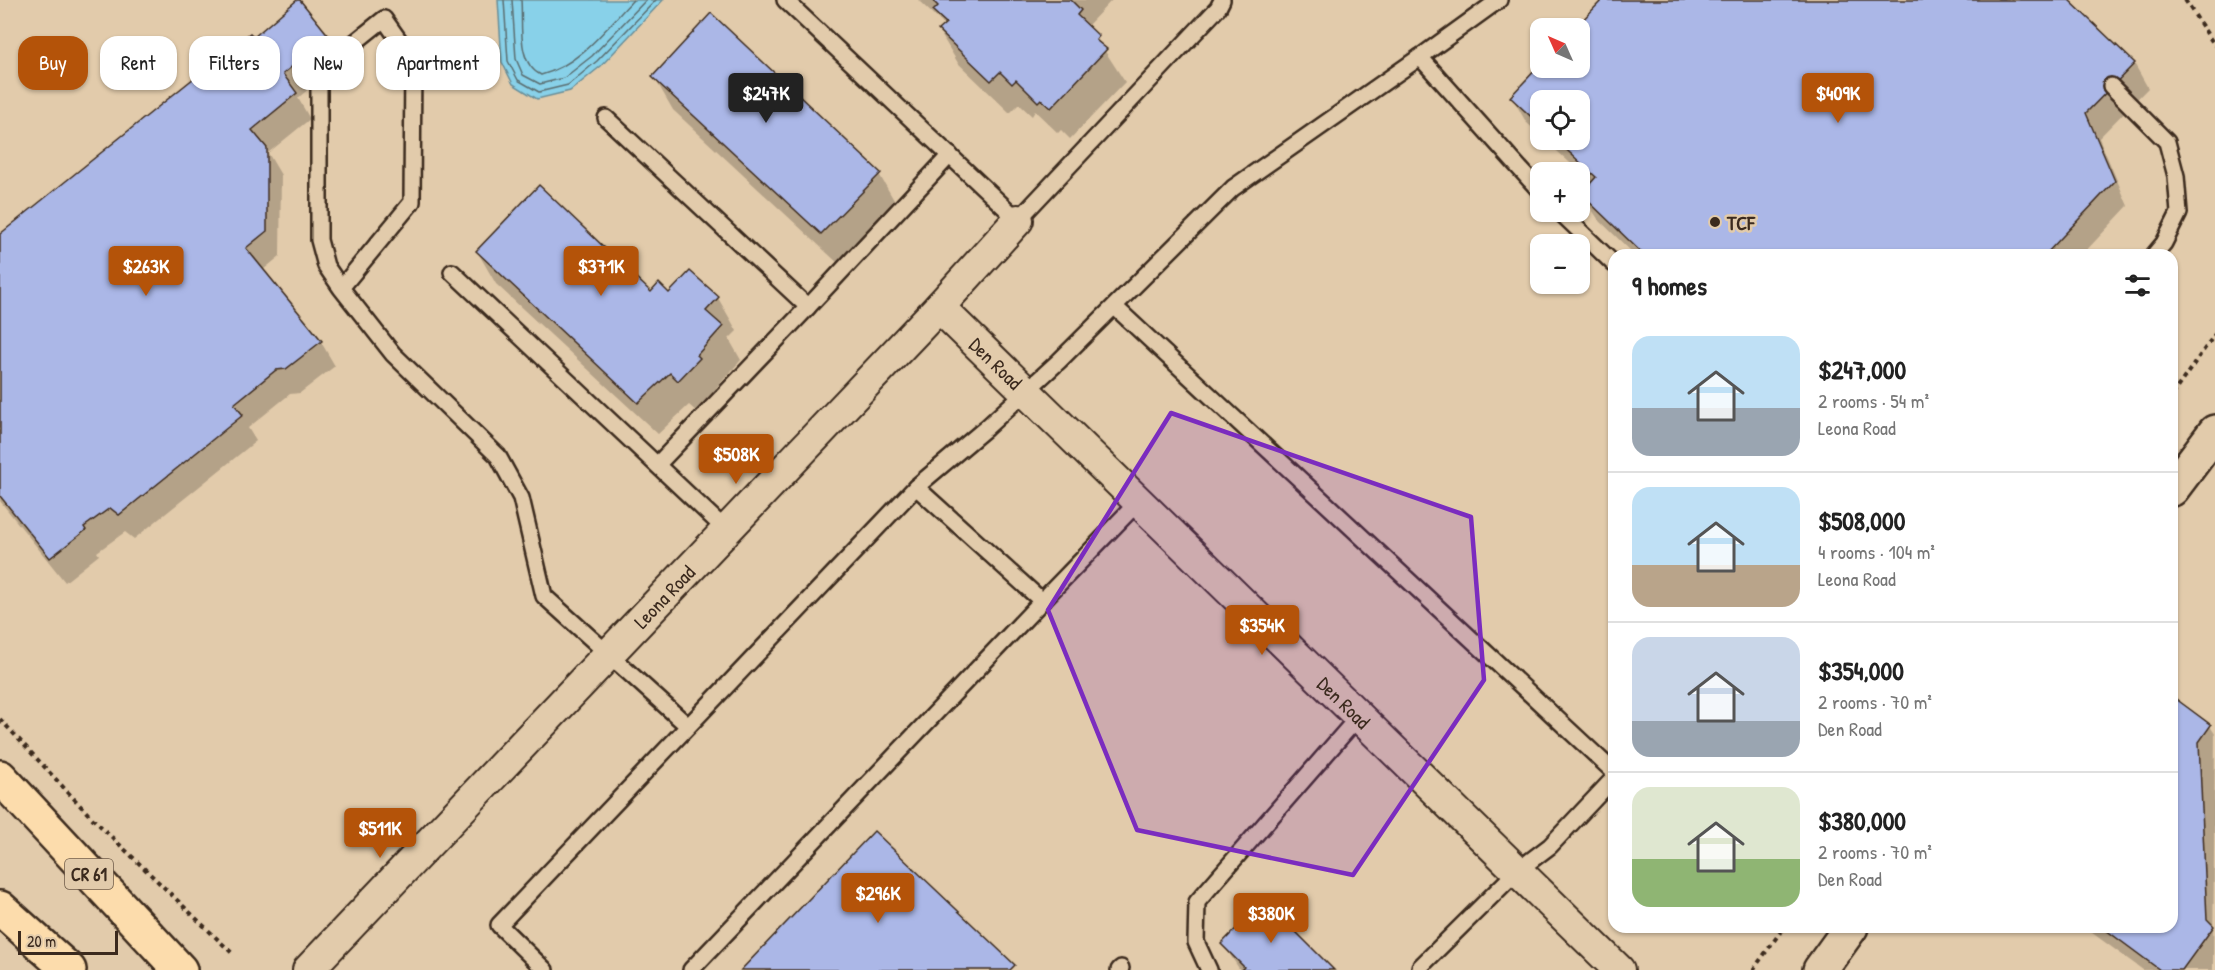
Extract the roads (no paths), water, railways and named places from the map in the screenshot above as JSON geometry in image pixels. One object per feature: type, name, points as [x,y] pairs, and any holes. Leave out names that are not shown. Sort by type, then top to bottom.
[{"type":"main road","name":"CR 61","points":[[0,777],[180,970]]},
{"type":"main road","points":[[0,908],[69,970]]},
{"type":"street","name":"Leona Road","points":[[308,970],[939,307],[1018,220]]},
{"type":"street","name":"Den Road","points":[[939,307],[1619,970]]},
{"type":"street","points":[[2178,481],[2215,432]]},
{"type":"street","points":[[1820,970],[1847,933]]},
{"type":"lane","points":[[785,0],[1018,220],[1216,3]]},
{"type":"lane","points":[[545,970],[499,925],[916,487],[1024,392],[1115,307],[1233,188],[1499,0]]},
{"type":"lane","points":[[340,288],[412,202],[413,60],[384,19],[319,71],[319,240],[326,266],[340,288],[393,354],[498,456],[521,498],[544,596],[688,726]]},
{"type":"lane","points":[[1419,57],[1530,180]]},
{"type":"lane","points":[[2112,86],[2167,142],[2176,176],[2179,213],[2159,249]]},
{"type":"lane","points":[[606,118],[808,307]]},
{"type":"lane","points":[[658,464],[950,155]]},
{"type":"lane","points":[[1570,222],[1608,258]]},
{"type":"lane","points":[[452,272],[726,530]]},
{"type":"lane","points":[[1115,307],[1608,766]]},
{"type":"lane","points":[[916,487],[1042,601]]},
{"type":"lane","points":[[691,970],[1138,502]]},
{"type":"lane","points":[[1209,970],[1197,942],[1197,902],[1359,717]]},
{"type":"lane","points":[[1420,967],[1517,871],[1550,846],[1608,784]]},
{"type":"water","points":[[498,0],[663,0],[601,66],[570,91],[537,99],[513,84],[502,62]]},
{"type":"place","name":"TCF","points":[[1715,222]]}]
